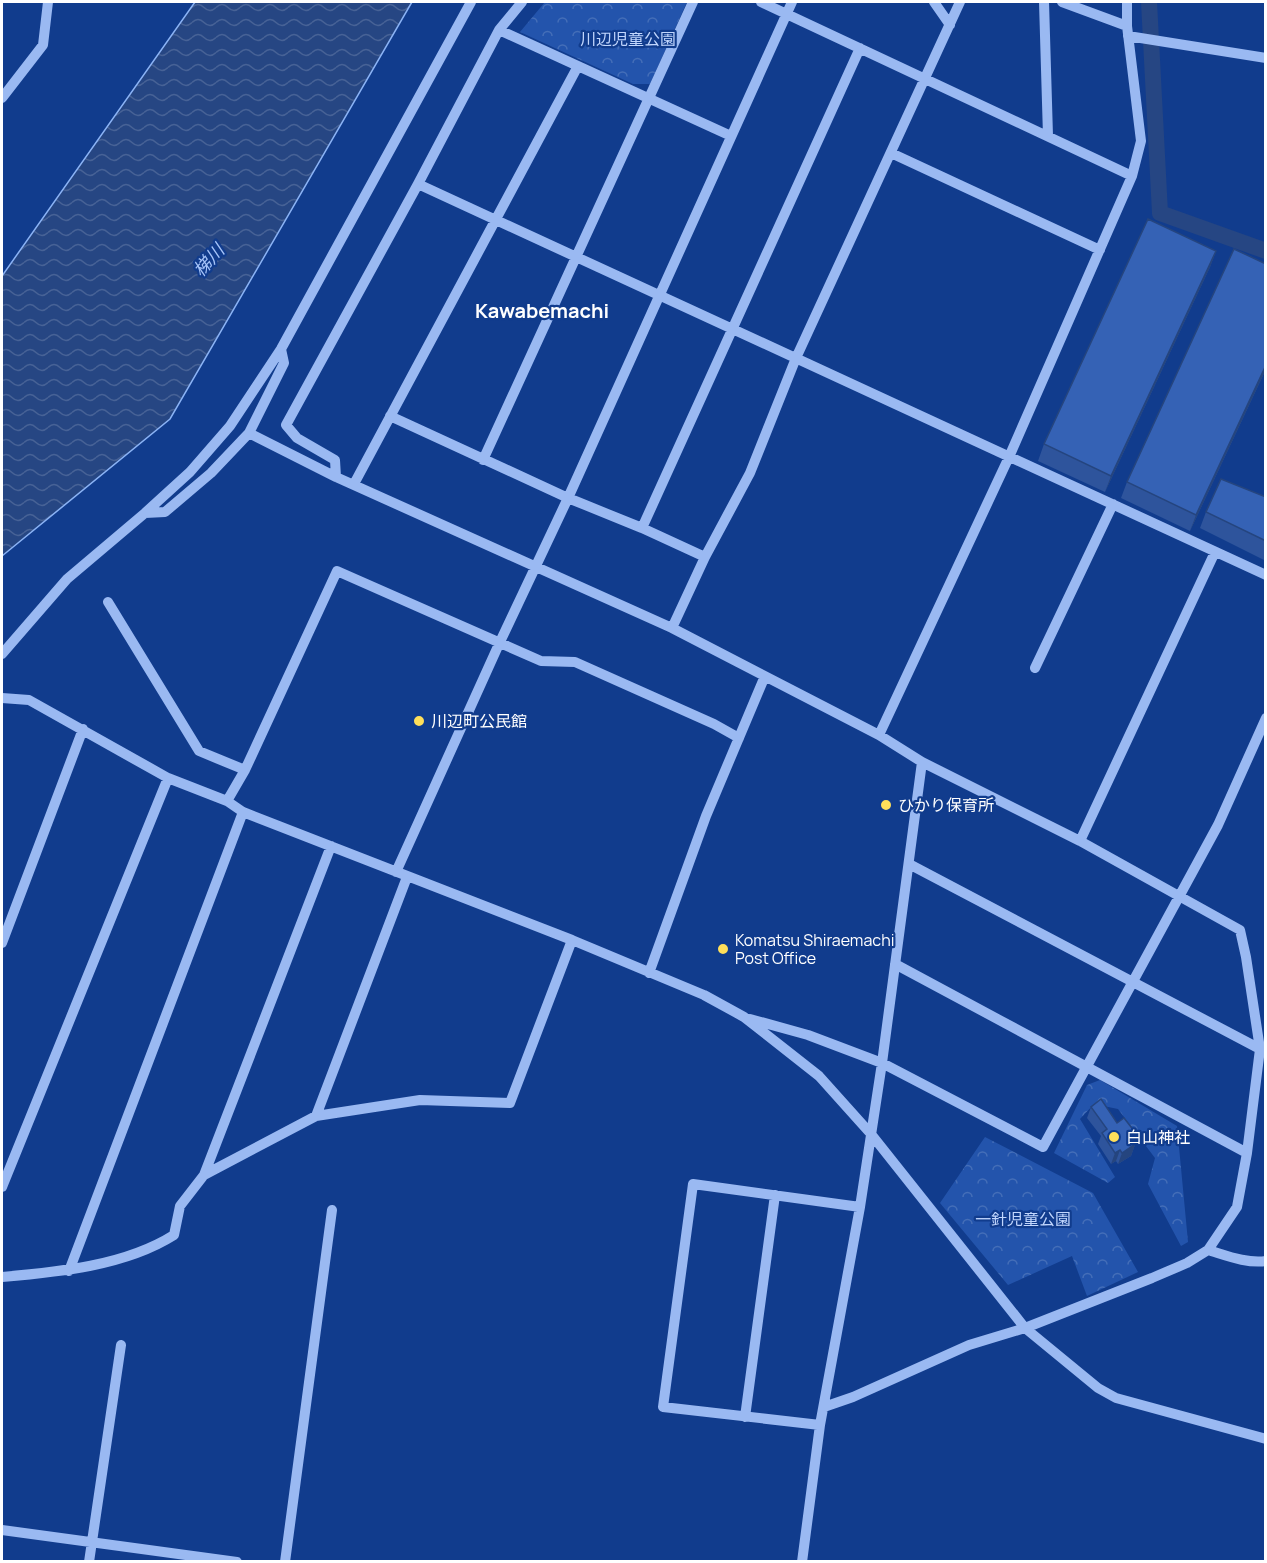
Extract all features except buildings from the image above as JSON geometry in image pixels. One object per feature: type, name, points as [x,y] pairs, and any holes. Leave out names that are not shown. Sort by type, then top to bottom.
[{"type":"street","points":[[2,98],[43,45],[48,2]]},
{"type":"street","points":[[2,654],[67,579],[146,513],[190,472],[230,426],[281,349],[471,2]]},
{"type":"street","points":[[336,477],[335,460],[297,438],[286,425],[499,30],[522,2]]},
{"type":"street","points":[[483,460],[693,2]]},
{"type":"street","points":[[761,2],[1132,176]]},
{"type":"street","points":[[396,872],[792,2]]},
{"type":"street","points":[[934,2],[950,25]]},
{"type":"street","points":[[672,628],[705,557],[750,473],[796,358],[960,2]]},
{"type":"street","points":[[1044,2],[1048,136]]},
{"type":"street","points":[[1062,2],[1130,33],[1266,58]]},
{"type":"street","points":[[879,735],[1009,457],[1132,176],[1141,141],[1127,2]]},
{"type":"street","points":[[499,30],[731,136]]},
{"type":"street","points":[[642,528],[731,327],[860,48]]},
{"type":"street","points":[[354,484],[578,66]]},
{"type":"street","points":[[891,153],[1100,250]]},
{"type":"street","points":[[418,184],[1266,575]]},
{"type":"street","points":[[146,513],[165,512],[211,474],[249,433],[284,363],[281,349]]},
{"type":"street","points":[[390,416],[483,460],[705,557]]},
{"type":"street","points":[[249,433],[336,477],[672,628],[879,735],[922,762],[1080,840],[1240,930],[1263,1049],[1237,1207],[1208,1250],[1187,1263],[1152,1278],[1025,1328],[969,1345],[853,1397],[824,1407]]},
{"type":"street","points":[[1035,668],[1113,504]]},
{"type":"street","points":[[1080,840],[1215,552]]},
{"type":"street","points":[[227,801],[245,770],[337,571],[541,661],[575,662],[714,724],[739,738]]},
{"type":"street","points":[[108,602],[198,751],[245,770]]},
{"type":"street","points":[[649,973],[706,816],[765,676]]},
{"type":"street","points":[[2,698],[29,700],[168,778],[227,801],[243,812],[572,940],[704,995],[744,1017],[819,1076],[871,1134],[1025,1328],[1098,1388],[1116,1398],[1266,1439]]},
{"type":"street","points":[[744,1017],[808,1035],[882,1063],[1043,1148],[1218,825],[1266,718]]},
{"type":"street","points":[[2,943],[83,729]]},
{"type":"street","points":[[802,1562],[820,1425],[860,1207],[882,1063],[922,762]]},
{"type":"street","points":[[2,1187],[168,778]]},
{"type":"street","points":[[69,1271],[243,812]]},
{"type":"street","points":[[2,1277],[69,1271],[122,1257],[163,1242],[174,1235],[180,1206],[204,1175],[331,846]]},
{"type":"street","points":[[909,864],[1263,1049]]},
{"type":"street","points":[[316,1116],[407,877]]},
{"type":"street","points":[[204,1175],[316,1116],[420,1100],[510,1103],[572,940]]},
{"type":"street","points":[[895,964],[1247,1153]]},
{"type":"street","points":[[820,1425],[663,1407],[693,1184],[860,1207]]},
{"type":"street","points":[[745,1417],[775,1195]]},
{"type":"street","points":[[285,1562],[332,1210]]},
{"type":"street","points":[[1208,1250],[1227,1256],[1266,1261]]},
{"type":"street","points":[[88,1562],[121,1345]]},
{"type":"street","points":[[2,1530],[237,1562]]},
{"type":"green space","name":"川辺児童公園","points":[[545,2],[687,2],[650,84],[633,84],[520,32]]},
{"type":"green space","points":[[1100,1080],[1177,1126],[1188,1242],[1181,1246],[1148,1184],[1155,1158],[1118,1109],[1094,1104],[1080,1119],[1115,1177],[1108,1183],[1054,1153],[1087,1085]]},
{"type":"green space","name":"一針児童公園","points":[[985,1137],[1093,1193],[1138,1272],[1087,1296],[1072,1256],[1008,1285],[940,1203]]},
{"type":"water","name":"梯川","points":[[195,2],[412,2],[170,419],[2,556],[2,276]]},
{"type":"waterway","points":[[1149,2],[1160,213],[1266,251]]},
{"type":"place","name":"川辺町公民館","points":[[419,721]]},
{"type":"place","name":"ひかり保育所","points":[[886,805]]},
{"type":"place","name":"Komatsu Shiraemachi Post Office","points":[[723,949]]},
{"type":"place","name":"白山神社","points":[[1114,1137]]},
{"type":"district","name":"Kawabemachi","points":[[542,310]]}]
